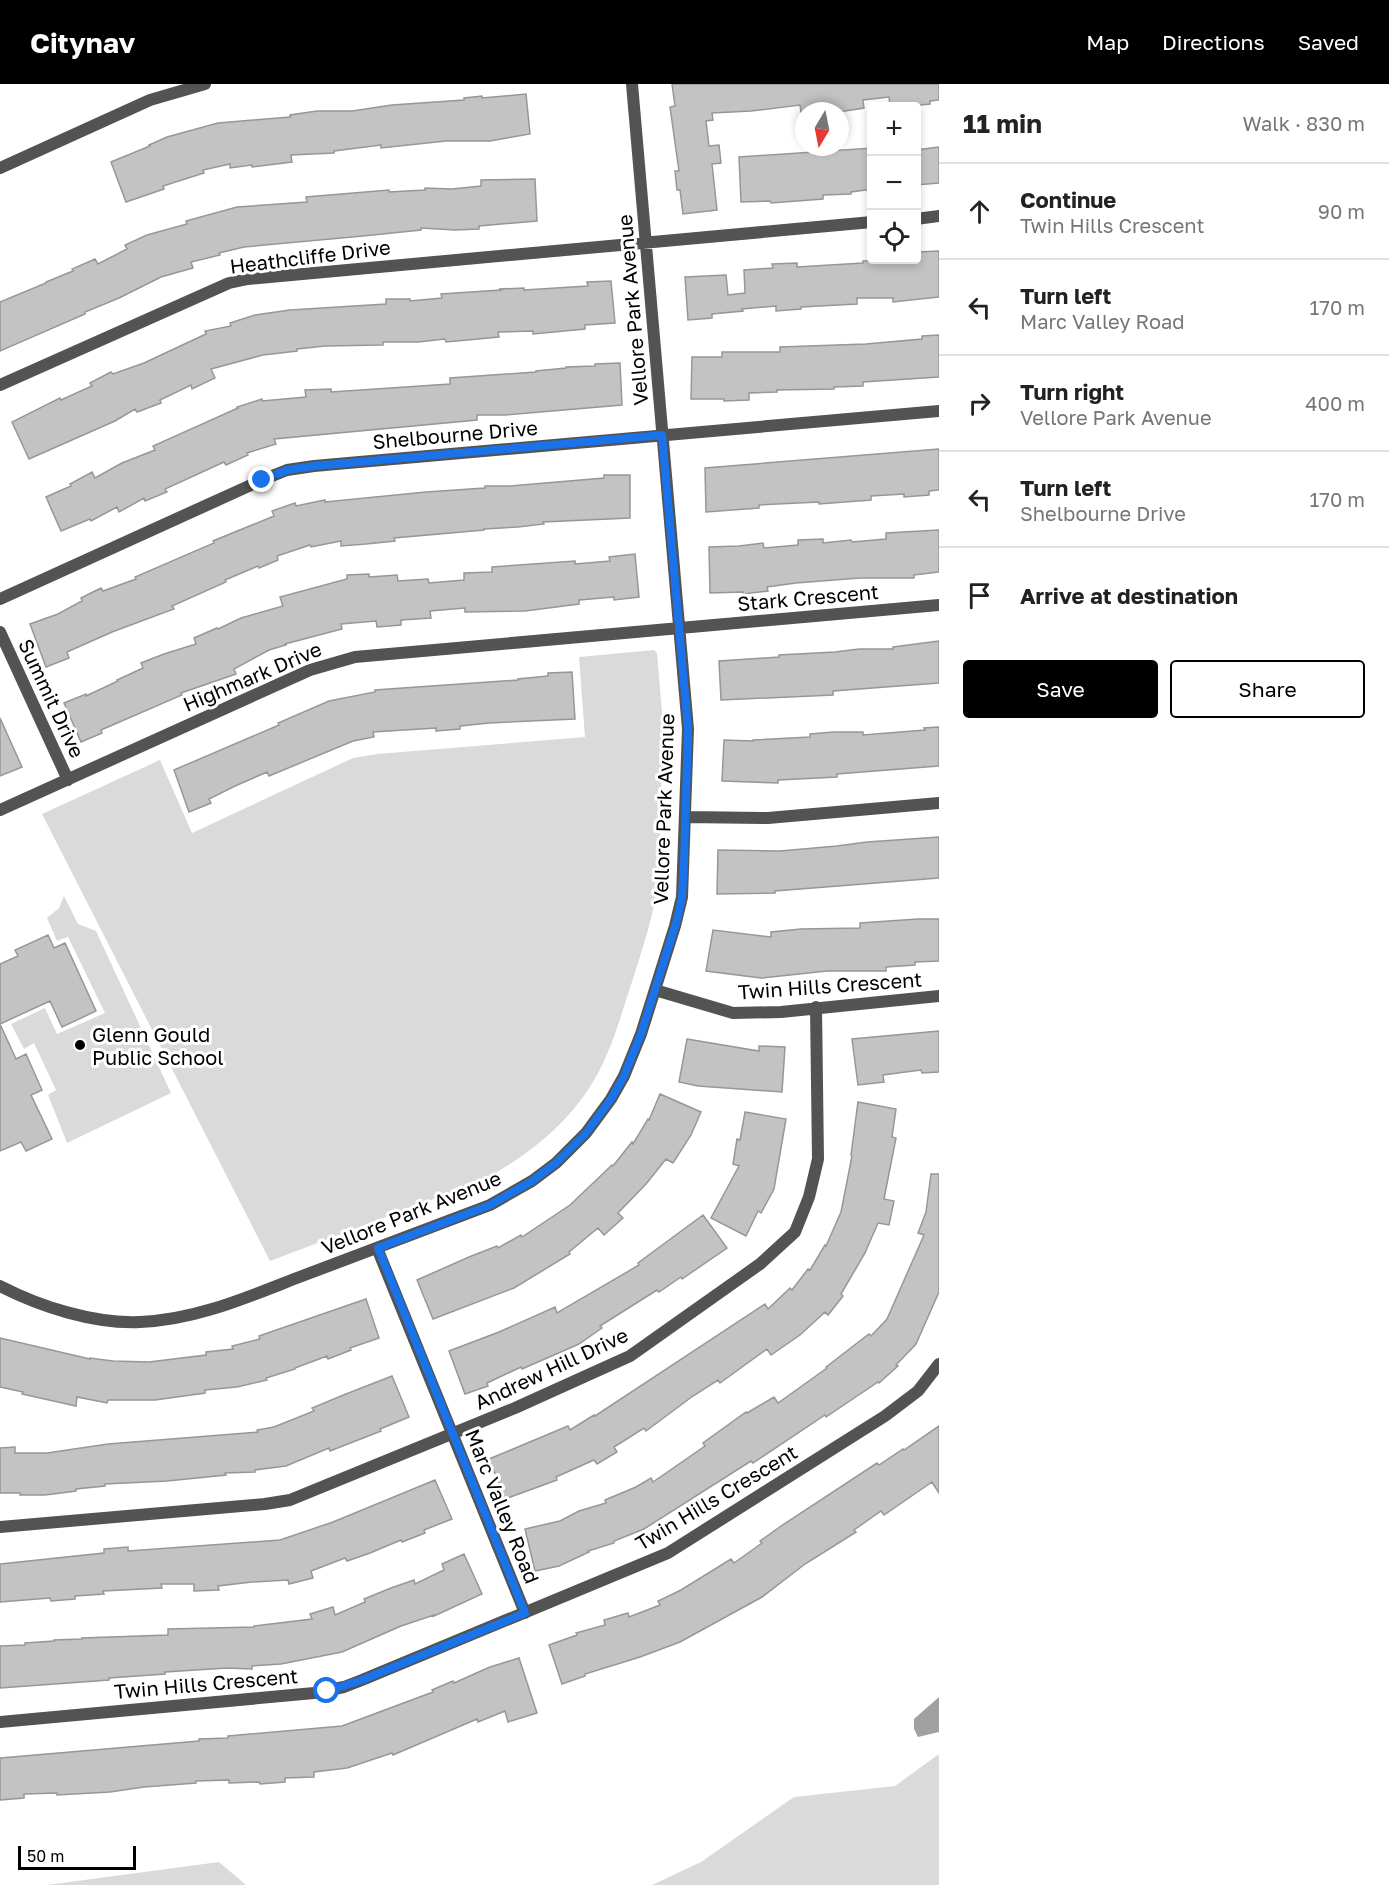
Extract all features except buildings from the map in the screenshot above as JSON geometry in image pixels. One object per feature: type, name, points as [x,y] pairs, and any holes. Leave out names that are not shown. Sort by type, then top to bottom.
[{"type":"street","points":[[0,168],[150,100],[205,84]]},
{"type":"street","name":"Vellore Park Avenue","points":[[0,1286],[32,1301],[69,1313],[112,1320],[151,1321],[221,1307],[490,1205],[532,1181],[570,1150],[599,1116],[624,1076],[656,990],[682,897],[688,729],[632,84]]},
{"type":"street","points":[[921,218],[939,216]]},
{"type":"street","points":[[646,242],[867,222]]},
{"type":"street","name":"Heathcliffe Drive","points":[[0,385],[229,283],[248,279],[646,242]]},
{"type":"street","name":"Shelbourne Drive","points":[[0,599],[287,470],[939,411]]},
{"type":"street","name":"Stark Crescent","points":[[680,628],[939,605]]},
{"type":"street","name":"Highmark Drive","points":[[0,810],[310,670],[341,660],[680,628]]},
{"type":"street","name":"Summit Drive","points":[[0,632],[68,780]]},
{"type":"street","points":[[685,817],[768,818],[939,803]]},
{"type":"street","name":"Twin Hills Crescent","points":[[656,990],[733,1012],[781,1012],[939,996]]},
{"type":"street","name":"Andrew Hill Drive","points":[[0,1527],[280,1502],[298,1497],[541,1397],[630,1356],[760,1264],[795,1232],[809,1197],[818,1159],[816,1007]]},
{"type":"street","name":"Marc Valley Road","points":[[378,1248],[525,1613]]},
{"type":"street","name":"Twin Hills Crescent","points":[[0,1722],[327,1691],[362,1680],[668,1553],[885,1416],[918,1391],[939,1364]]},
{"type":"shaded area","points":[[654,650],[657,653],[663,724],[659,879],[647,932],[617,1029],[597,1075],[585,1095],[555,1129],[538,1144],[481,1181],[270,1261],[42,814],[160,760],[192,833],[353,758],[377,754],[585,737],[579,657]]},
{"type":"shaded area","points":[[64,896],[78,924],[96,931],[171,1093],[67,1143],[48,1095],[56,1090],[34,1043],[24,1049],[11,1024],[45,1008],[57,1034],[105,1013],[68,937],[57,941],[47,918],[59,908]]},
{"type":"shaded area","points":[[939,1697],[939,1732],[918,1737],[914,1729],[914,1719]]},
{"type":"shaded area","points":[[939,1754],[939,1885],[652,1885],[701,1862],[794,1797],[895,1786]]},
{"type":"shaded area","points":[[219,1862],[246,1885],[47,1885]]},
{"type":"place","name":"Glenn Gould Public School","points":[[80,1045]]},
{"type":"route","points":[[262,480],[287,470],[314,466],[662,435],[688,729],[683,889],[680,906],[634,1054],[611,1099],[586,1133],[570,1150],[532,1181],[490,1205],[378,1248],[525,1613],[362,1680],[327,1691]]}]
